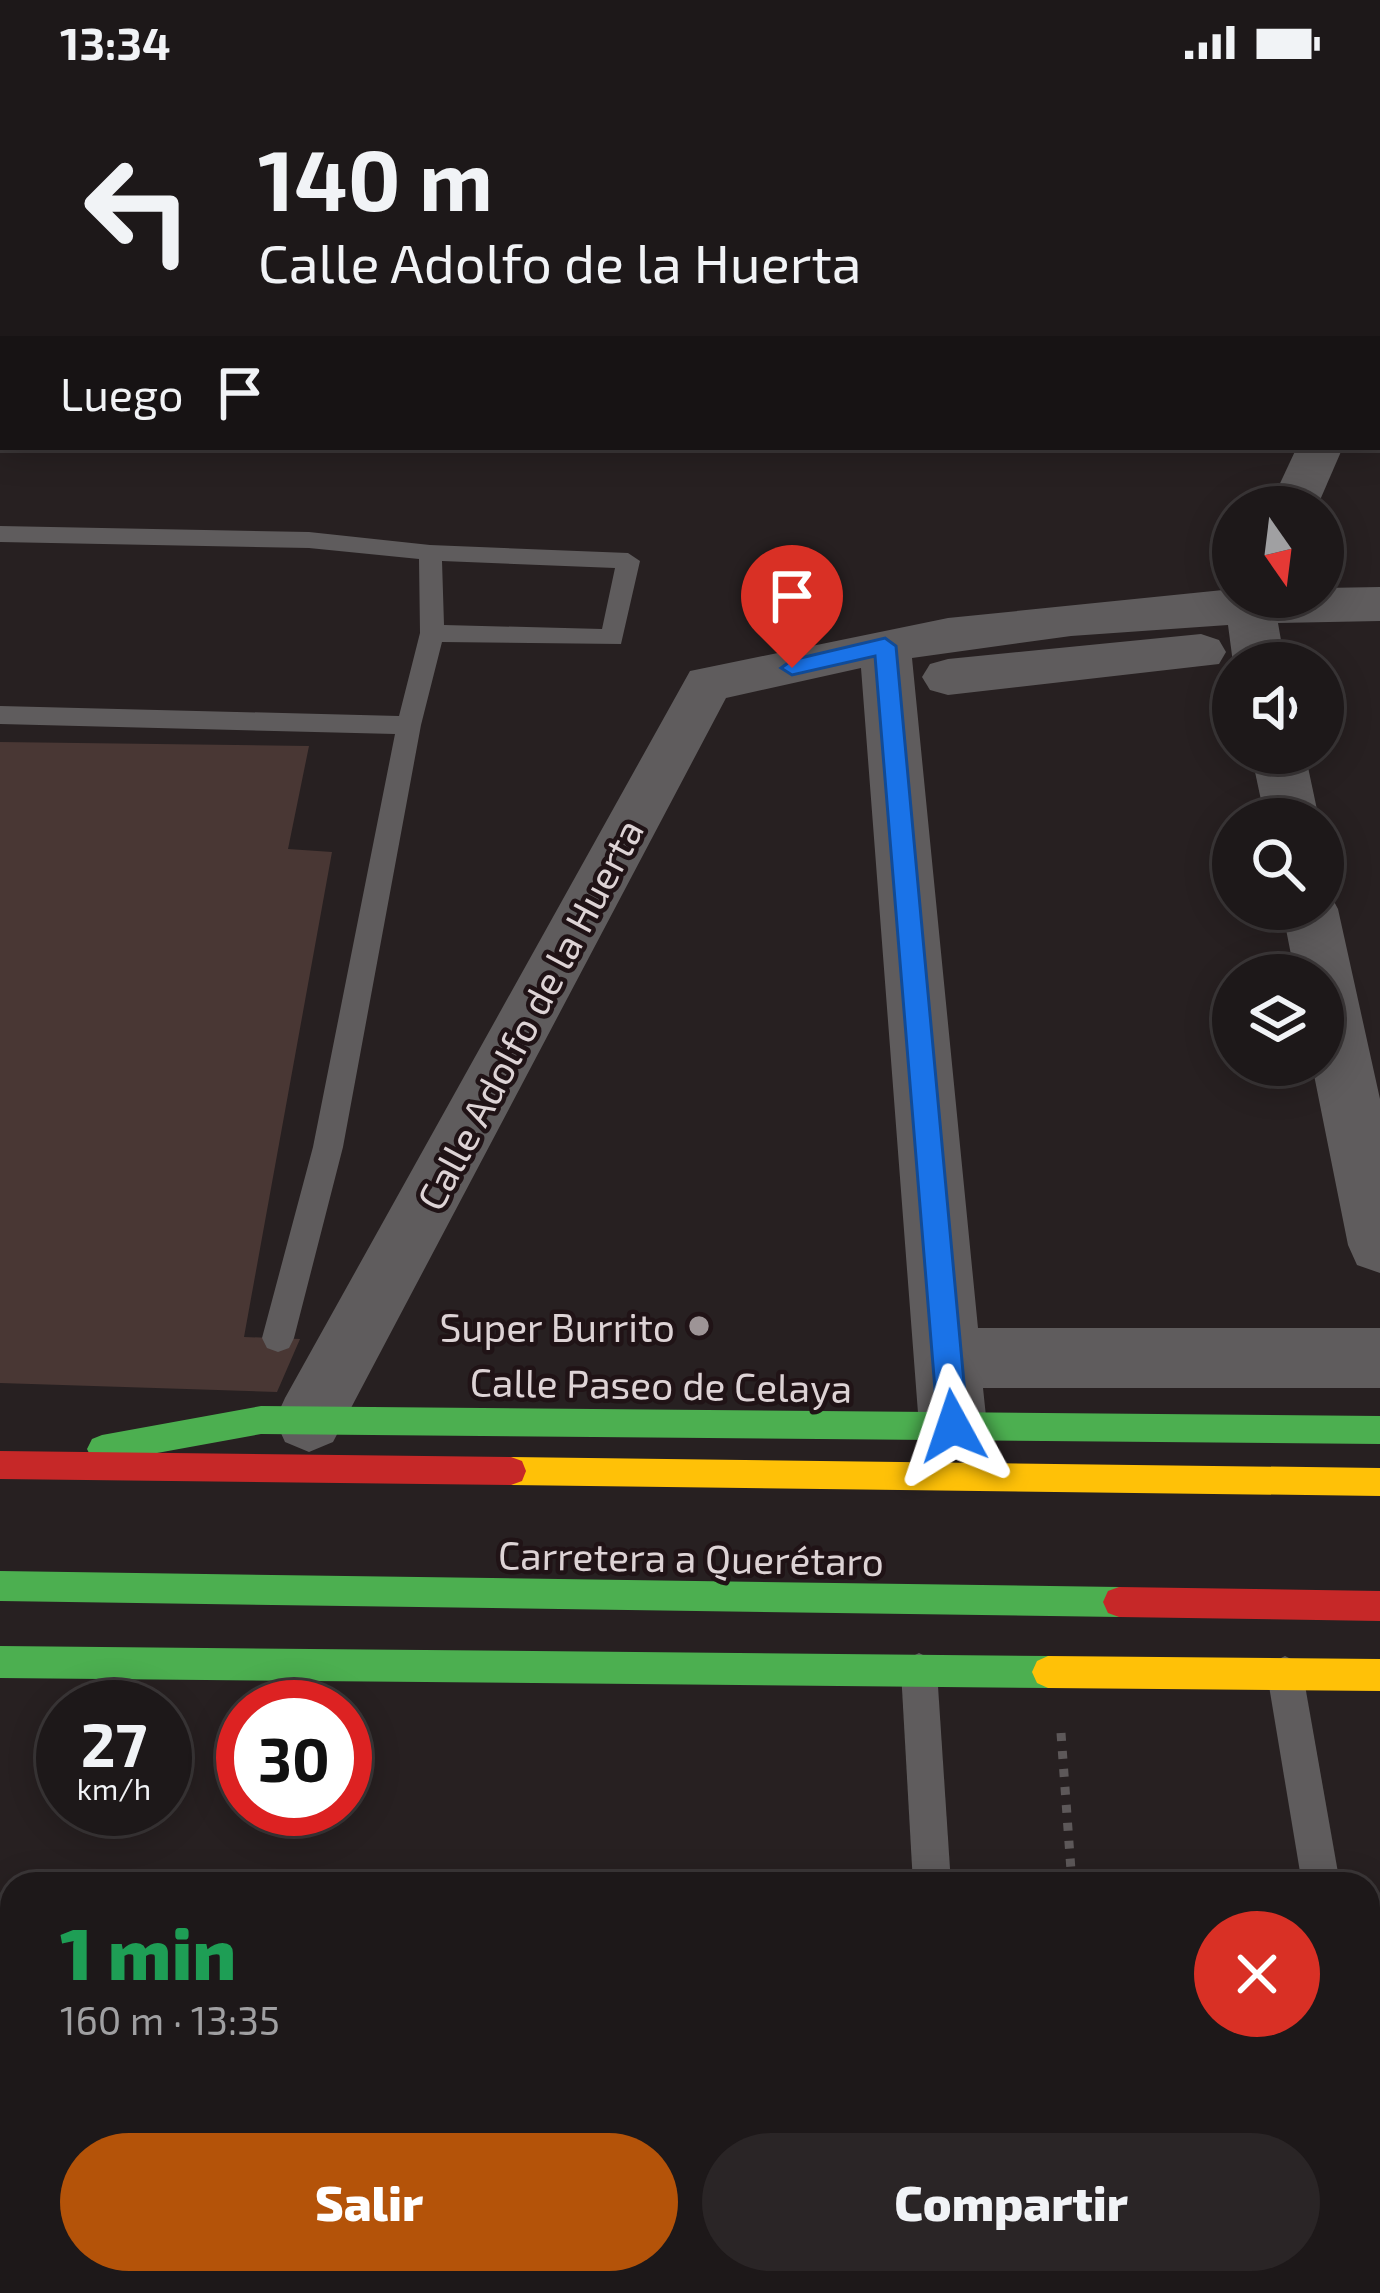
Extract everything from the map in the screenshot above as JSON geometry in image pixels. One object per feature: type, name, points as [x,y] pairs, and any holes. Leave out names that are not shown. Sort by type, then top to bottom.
[{"type":"main road","name":"Calle Paseo de Celaya","points":[[9,1465],[279,1411],[1380,1430]]},
{"type":"main road","points":[[9,1465],[1380,1482]]},
{"type":"main road","name":"Carretera a Querétaro","points":[[0,1586],[1380,1606]]},
{"type":"main road","points":[[0,1662],[1380,1675]]},
{"type":"street","points":[[1302,486],[1319,450]]},
{"type":"street","points":[[1254,628],[1380,604]]},
{"type":"street","points":[[1254,628],[1380,648]]},
{"type":"street","name":"Calle Adolfo de la Huerta","points":[[279,1411],[708,684],[792,668],[886,665],[1254,628]]},
{"type":"street","points":[[886,665],[953,1426]]},
{"type":"street","points":[[1314,930],[1380,1245]]},
{"type":"street","points":[[947,1358],[1380,1358]]},
{"type":"lane","points":[[0,534],[309,540],[430,554],[628,561],[612,638],[432,634]]},
{"type":"lane","points":[[278,1338],[328,1147],[410,724],[432,634],[430,554]]},
{"type":"lane","points":[[0,715],[410,724]]},
{"type":"lane","points":[[919,1671],[931,1872]]},
{"type":"lane","points":[[1285,1674],[1319,1872]]},
{"type":"path","points":[[1056,1672],[1071,1872]]},
{"type":"building","points":[[0,742],[309,746],[288,849],[332,852],[244,1337],[300,1339],[277,1392],[0,1383]]},
{"type":"traffic: fast","points":[[102,1449],[261,1420],[1380,1430]]},
{"type":"traffic: fast","points":[[0,1586],[1119,1602]]},
{"type":"traffic: fast","points":[[0,1662],[1048,1672]]},
{"type":"traffic: slow","points":[[511,1471],[1380,1482]]},
{"type":"traffic: slow","points":[[1048,1672],[1380,1675]]},
{"type":"traffic: jam","points":[[0,1465],[511,1471]]},
{"type":"traffic: jam","points":[[1119,1602],[1380,1606]]},
{"type":"place","name":"Super Burrito","points":[[699,1326]]},
{"type":"route","points":[[792,668],[885,646],[953,1426]]}]
